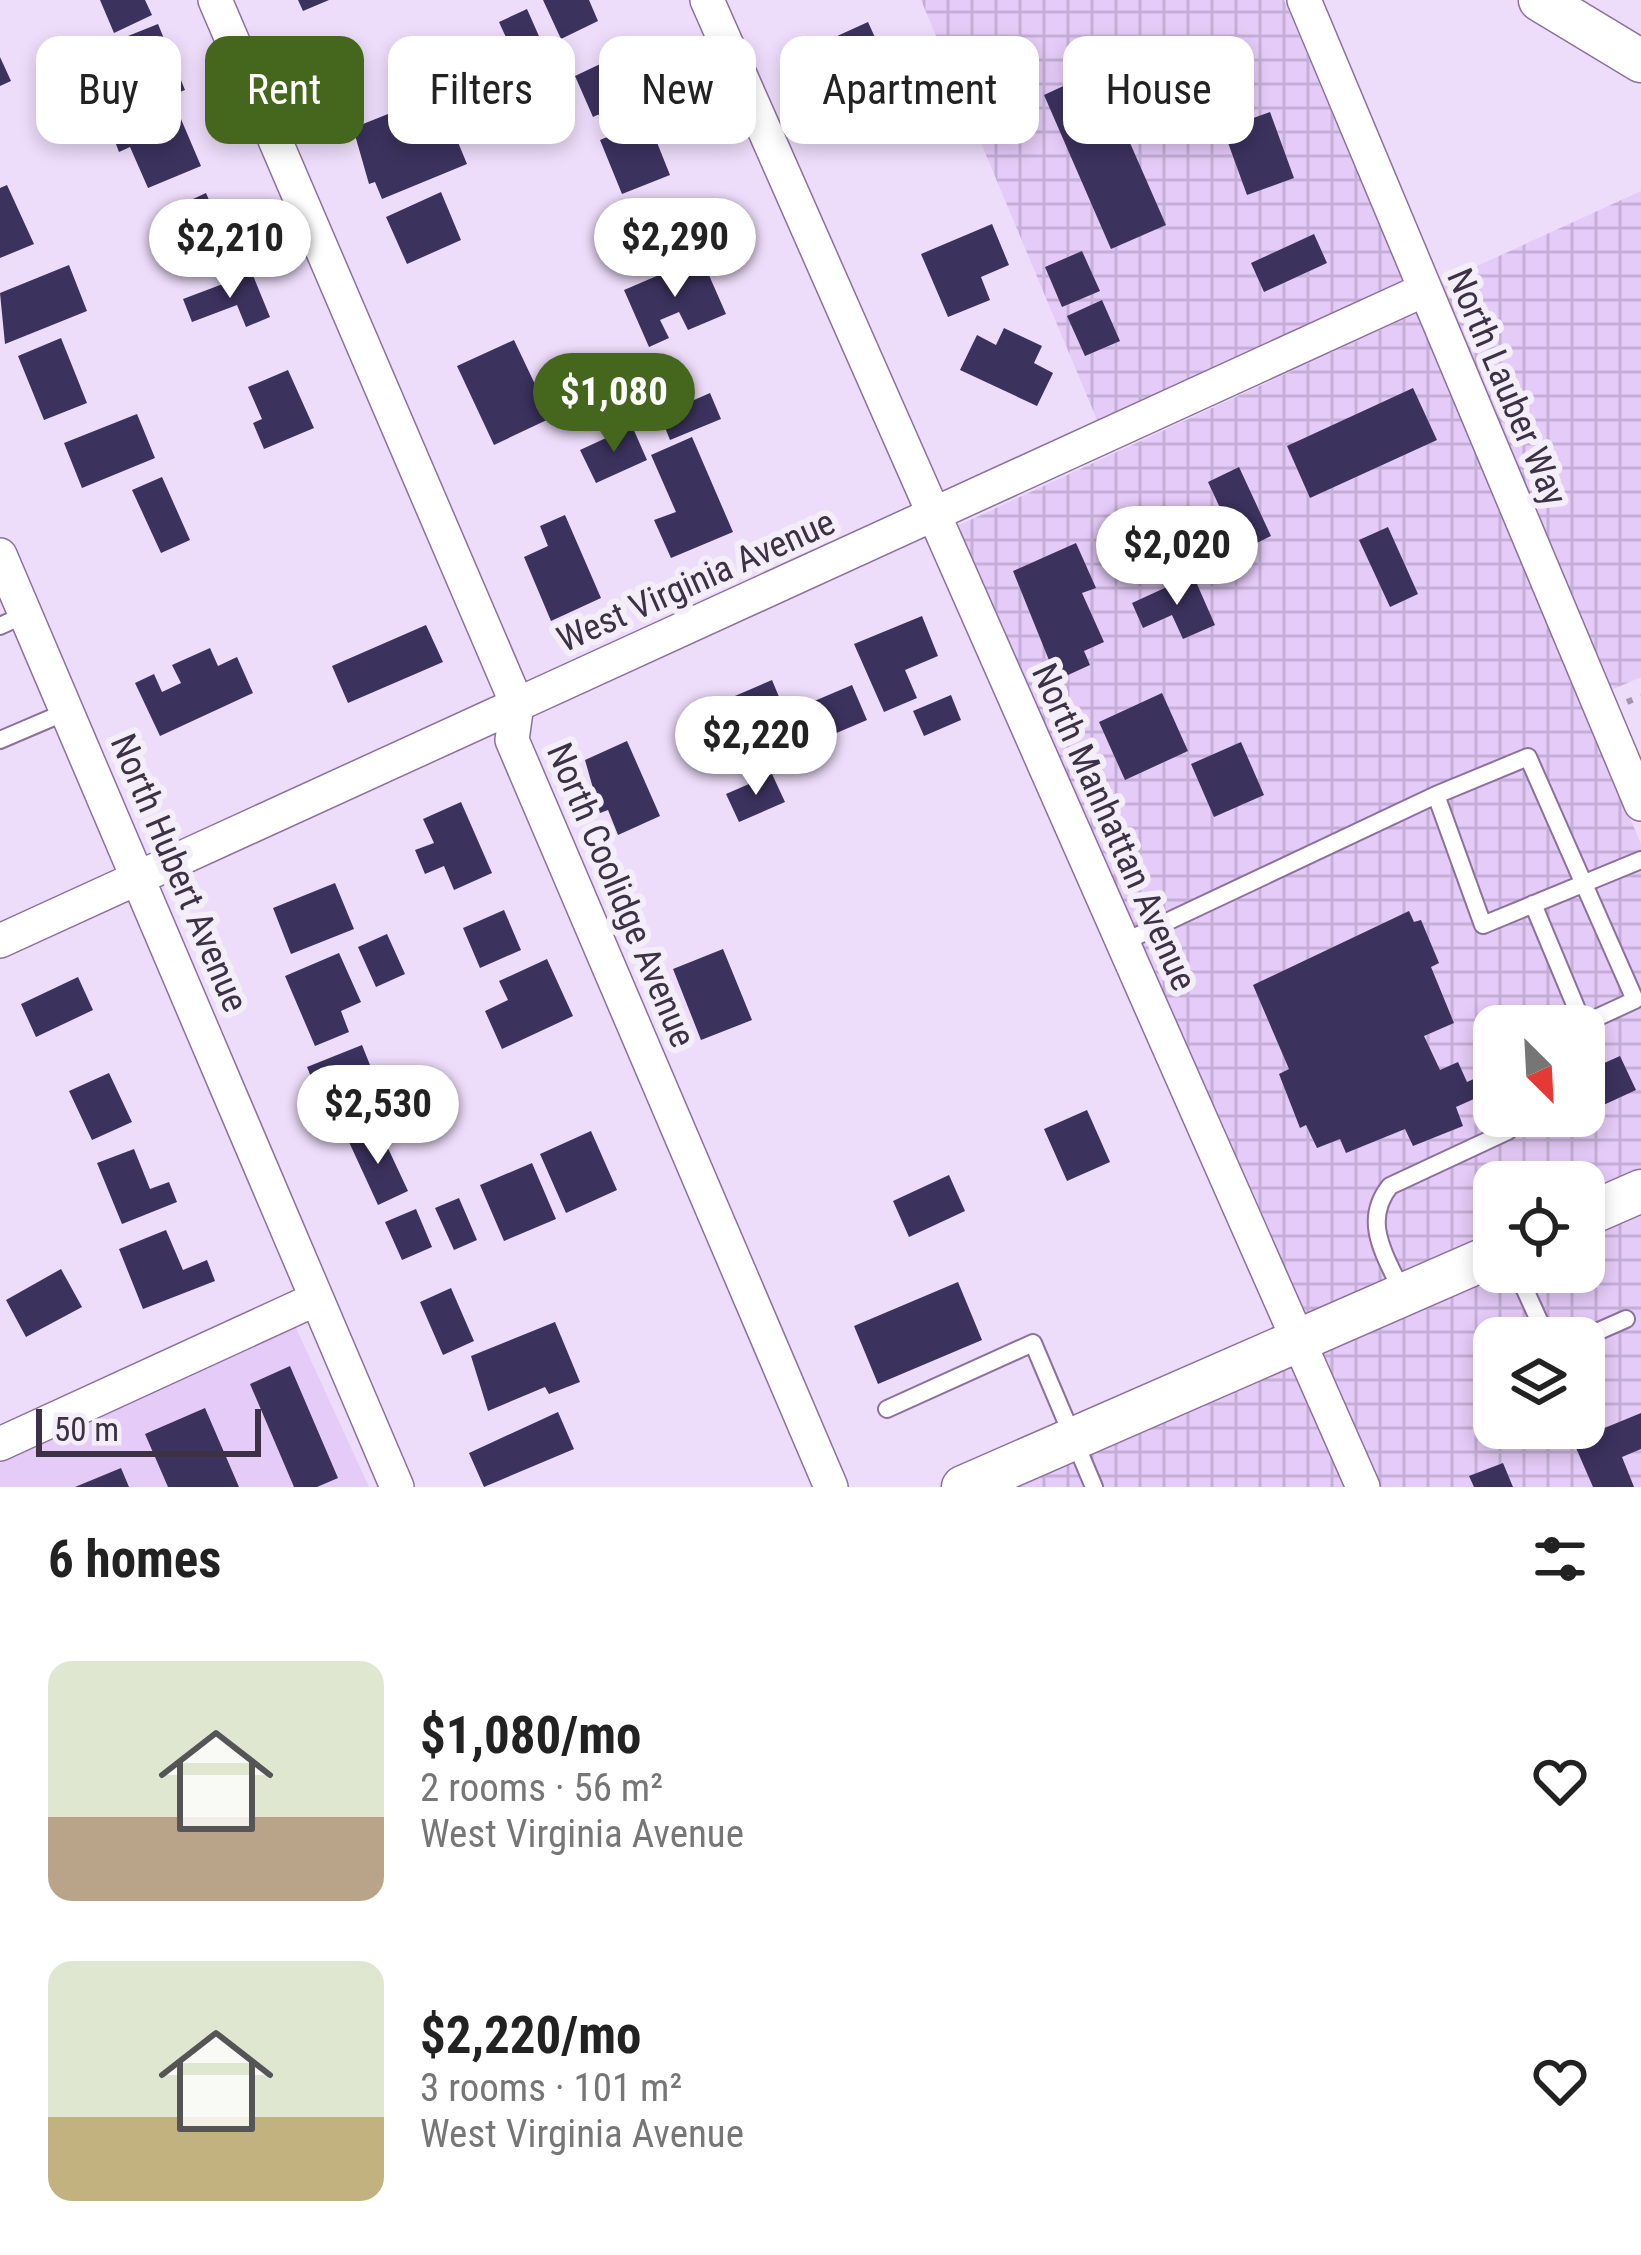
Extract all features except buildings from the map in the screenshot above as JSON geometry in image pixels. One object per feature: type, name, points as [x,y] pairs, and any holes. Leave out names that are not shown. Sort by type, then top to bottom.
[{"type":"street","name":"North Coolidge Avenue","points":[[215,0],[517,704],[512,740],[831,1487]]},
{"type":"street","name":"North Manhattan Avenue","points":[[707,0],[1363,1487]]},
{"type":"street","name":"North Lauber Way","points":[[1304,0],[1641,804]]},
{"type":"street","points":[[1540,0],[1641,61]]},
{"type":"street","name":"West Virginia Avenue","points":[[0,941],[1424,290]]},
{"type":"street","name":"North Hubert Avenue","points":[[0,554],[13,620],[68,711],[397,1487]]},
{"type":"street","points":[[1605,1207],[1641,1191]]},
{"type":"street","points":[[963,1487],[1473,1264]]},
{"type":"street","points":[[0,1444],[316,1299]]},
{"type":"lane","points":[[0,740],[68,711]]},
{"type":"lane","points":[[1122,943],[1436,794],[1528,758],[1635,1000],[1583,1024],[1533,904]]},
{"type":"lane","points":[[1436,794],[1484,925],[1641,860]]},
{"type":"lane","points":[[1402,1294],[1373,1225],[1377,1202],[1390,1186],[1495,1137]]},
{"type":"lane","points":[[1605,1328],[1626,1319]]},
{"type":"lane","points":[[886,1408],[1033,1343],[1094,1487]]},
{"type":"shaded area","points":[[921,0],[1284,0],[1403,281],[1098,422],[981,144],[1039,144],[1039,36],[936,36]]},
{"type":"shaded area","points":[[1641,191],[1641,677],[1609,691],[1438,284]]},
{"type":"shaded area","points":[[1417,313],[1641,844],[1641,1171],[1605,1187],[1605,1161],[1473,1161],[1473,1244],[1304,1317],[955,527]]},
{"type":"shaded area","points":[[1641,1210],[1641,1487],[1380,1487],[1319,1349],[1473,1283],[1473,1293],[1605,1293],[1605,1226]]},
{"type":"shaded area","points":[[296,1328],[369,1487],[0,1487],[0,1463]]},
{"type":"shaded area","points":[[1290,1362],[1346,1487],[1008,1487]]}]
